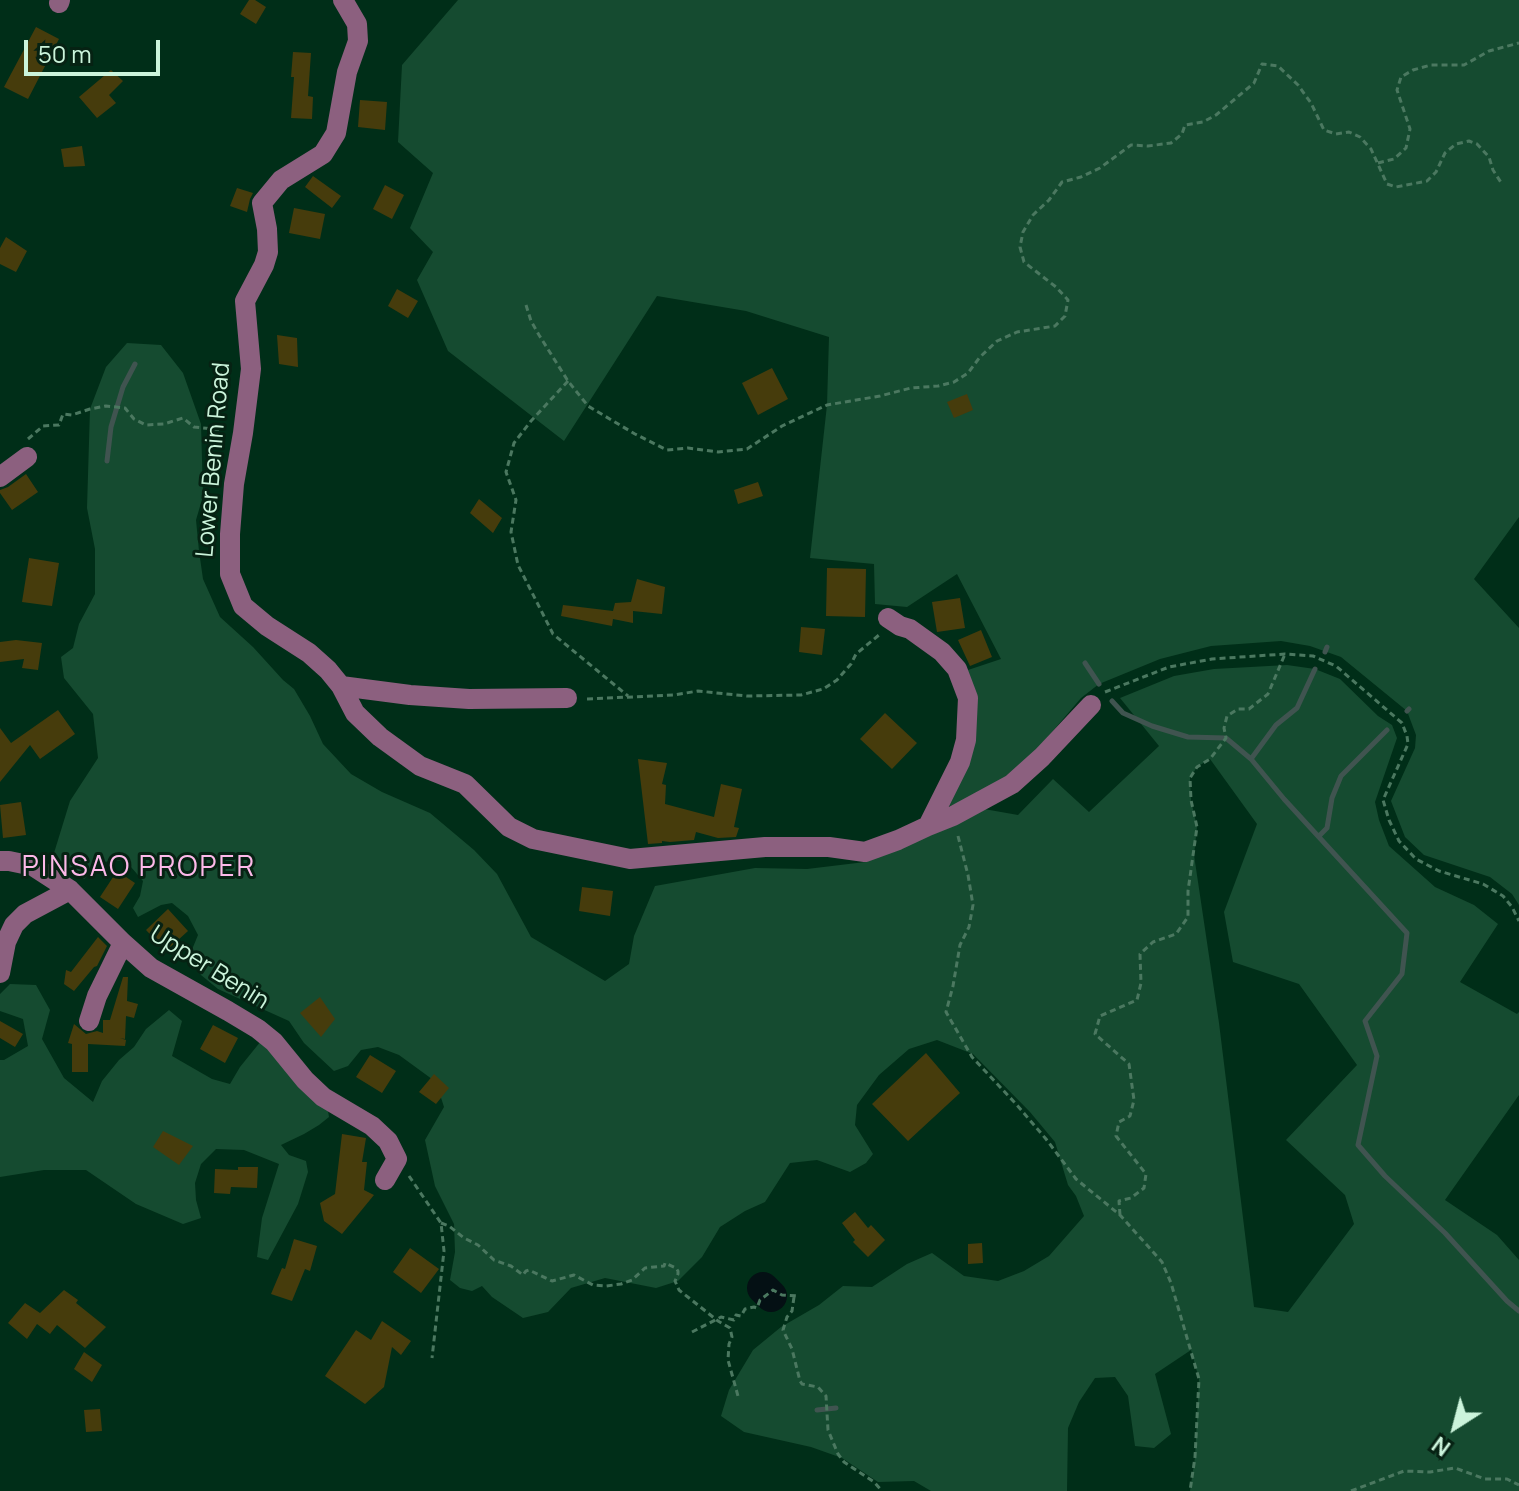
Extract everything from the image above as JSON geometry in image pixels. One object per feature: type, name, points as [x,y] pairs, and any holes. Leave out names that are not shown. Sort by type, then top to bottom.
[{"type":"street","name":"Lower Benin Road","points":[[348,8],[357,24],[358,41],[347,72],[336,133],[323,154],[281,180],[262,203],[268,252],[245,301],[251,369],[233,496],[230,574],[243,606],[328,670],[341,686],[355,713],[380,737],[420,766],[465,784],[509,827],[533,839],[630,859],[765,847],[829,847],[865,852],[953,816],[1012,784],[1091,705]]},
{"type":"street","points":[[0,477],[27,457]]},
{"type":"street","points":[[894,622],[910,629],[942,652],[957,669],[968,698],[966,740],[960,762],[928,826]]},
{"type":"street","points":[[341,686],[469,699],[567,698]]},
{"type":"street","name":"Upper Benin","points":[[0,861],[33,866],[70,890],[151,968],[258,1029],[274,1042],[323,1097],[372,1126],[388,1141],[397,1159]]},
{"type":"street","points":[[0,973],[6,942],[14,925],[25,914],[70,890]]},
{"type":"street","points":[[89,1021],[103,982],[123,943]]},
{"type":"street","points":[[385,1180],[397,1159]]},
{"type":"path","points":[[1378,163],[1394,159],[1406,148],[1410,129],[1397,90],[1401,77],[1431,65],[1464,65],[1489,51],[1519,43]]},
{"type":"path","points":[[526,305],[531,321],[568,381],[588,406],[667,450],[688,448],[718,452],[747,449],[782,426],[827,405],[954,382],[968,373],[997,341],[1017,332],[1055,326],[1065,316],[1068,300],[1024,262],[1020,247],[1023,232],[1033,215],[1062,182],[1100,168],[1131,145],[1171,143],[1182,134],[1185,125],[1203,122],[1216,115],[1254,83],[1262,64],[1278,66],[1298,85],[1324,130],[1336,134],[1349,132],[1360,137],[1371,149],[1387,184],[1396,187],[1427,181],[1436,172],[1445,153],[1456,144],[1469,141],[1477,144],[1489,157],[1502,184]]},
{"type":"path","points":[[568,381],[514,443],[506,472],[516,500],[511,532],[518,565],[553,634],[628,696]]},
{"type":"path","points":[[27,457],[27,439],[43,426],[59,425],[63,414],[72,415],[106,406],[125,408],[134,419],[146,425],[183,418],[194,427],[243,433]]},
{"type":"path","points":[[567,698],[674,695],[698,691],[747,696],[801,695],[823,689],[837,680],[856,654],[894,622]]},
{"type":"path","points":[[1091,705],[1101,695],[1123,684],[1169,667],[1212,659],[1285,654],[1313,656],[1336,666],[1402,723],[1408,744],[1383,800],[1399,841],[1416,859],[1439,871],[1483,884],[1503,896],[1519,921]]},
{"type":"path","points":[[1120,1215],[1119,1201],[1131,1198],[1144,1188],[1146,1174],[1116,1136],[1119,1122],[1130,1116],[1134,1100],[1131,1073],[1129,1064],[1095,1034],[1100,1016],[1137,1000],[1141,983],[1140,954],[1153,942],[1176,934],[1188,917],[1188,891],[1197,827],[1190,778],[1226,738],[1224,728],[1227,716],[1238,709],[1249,709],[1268,694],[1285,654]]},
{"type":"path","points":[[953,816],[973,905],[969,927],[960,945],[946,1012],[972,1057],[1046,1139],[1076,1179],[1120,1215],[1162,1262],[1199,1379],[1190,1491]]},
{"type":"path","points":[[1512,907],[1519,907]]},
{"type":"path","points":[[397,1159],[441,1223],[444,1251],[432,1358]]},
{"type":"path","points":[[441,1223],[478,1245],[494,1260],[511,1266],[523,1275],[529,1270],[552,1281],[574,1275],[601,1287],[621,1284],[632,1280],[645,1268],[667,1264],[678,1271],[675,1281],[679,1290],[730,1328],[732,1337],[728,1360],[738,1396]]},
{"type":"path","points":[[692,1332],[716,1319],[725,1317],[734,1320],[745,1309],[757,1308],[773,1290],[782,1295],[796,1296],[783,1330],[792,1349],[800,1381],[818,1387],[826,1396],[828,1430],[838,1454],[882,1491]]},
{"type":"path","points":[[1351,1491],[1404,1471],[1430,1472],[1455,1468],[1485,1479],[1507,1479],[1519,1485]]},
{"type":"green space","points":[[458,0],[1519,0],[1519,517],[1474,579],[1519,628],[1519,905],[1512,894],[1490,877],[1424,855],[1405,837],[1391,801],[1415,748],[1416,735],[1407,711],[1341,657],[1310,646],[1281,641],[1211,646],[1160,659],[1099,684],[1081,698],[1017,773],[945,808],[953,789],[965,671],[1001,659],[957,574],[907,607],[875,604],[874,564],[810,558],[827,405],[829,337],[746,311],[657,296],[564,441],[448,351],[417,280],[433,252],[410,228],[433,173],[398,142],[402,65]]},
{"type":"green space","points":[[127,343],[161,345],[183,373],[201,424],[203,496],[196,520],[203,579],[220,617],[294,689],[323,744],[351,774],[382,792],[430,813],[497,874],[531,937],[605,981],[629,964],[634,936],[655,886],[755,868],[807,869],[865,862],[984,809],[1018,815],[1053,779],[1089,812],[1159,746],[1120,698],[1174,676],[1214,669],[1287,665],[1315,669],[1340,679],[1378,716],[1392,725],[1397,738],[1375,802],[1389,846],[1435,887],[1474,905],[1498,924],[1460,982],[1517,1014],[1519,1012],[1519,1095],[1445,1200],[1497,1235],[1519,1260],[1519,1491],[1190,1491],[1199,1379],[1191,1350],[1155,1374],[1171,1434],[1154,1448],[1135,1446],[1128,1396],[1115,1377],[1095,1378],[1079,1402],[1068,1428],[1067,1491],[931,1491],[914,1481],[878,1482],[842,1458],[811,1447],[744,1432],[721,1416],[729,1390],[753,1350],[781,1327],[819,1305],[843,1286],[872,1287],[907,1264],[932,1253],[964,1276],[998,1281],[1024,1271],[1049,1256],[1084,1216],[1068,1185],[1055,1142],[1030,1112],[973,1054],[937,1040],[909,1049],[879,1075],[857,1105],[855,1125],[873,1154],[866,1163],[850,1172],[817,1160],[790,1163],[765,1202],[720,1227],[702,1257],[678,1281],[656,1288],[605,1278],[571,1288],[548,1312],[523,1318],[492,1297],[482,1286],[472,1291],[460,1288],[450,1280],[455,1252],[454,1224],[435,1186],[425,1140],[444,1107],[436,1082],[399,1055],[378,1047],[361,1050],[348,1066],[334,1071],[304,1043],[289,1021],[218,989],[201,975],[191,952],[198,935],[188,916],[172,903],[138,917],[133,908],[143,881],[125,860],[103,862],[84,879],[65,867],[54,853],[70,801],[98,758],[93,714],[64,678],[61,657],[73,648],[79,624],[95,594],[95,549],[87,508],[90,409],[106,367]],"holes":[[[1210,759],[1257,824],[1224,912],[1233,962],[1299,984],[1357,1065],[1286,1140],[1345,1195],[1354,1224],[1288,1312],[1254,1307],[1219,1023],[1194,855],[1197,827],[1190,778],[1197,767]]]},
{"type":"green space","points":[[10,984],[36,985],[50,1010],[42,1039],[64,1078],[93,1102],[102,1081],[119,1060],[134,1047],[146,1029],[169,1010],[182,1021],[172,1056],[212,1079],[230,1084],[261,1041],[327,1105],[329,1117],[281,1145],[289,1155],[306,1161],[308,1172],[298,1204],[268,1260],[257,1257],[262,1218],[279,1164],[244,1150],[216,1149],[201,1164],[195,1183],[201,1218],[183,1224],[136,1204],[86,1170],[44,1170],[0,1177],[0,1060],[28,1046],[23,1019],[0,1011],[0,994]]},
{"type":"building","points":[[249,0],[266,7],[256,24],[240,14]]},
{"type":"building","points":[[36,27],[59,39],[28,99],[4,87]]},
{"type":"building","points":[[293,52],[311,53],[308,96],[313,97],[312,119],[291,118]]},
{"type":"building","points":[[111,70],[123,81],[109,95],[116,103],[97,118],[79,97]]},
{"type":"building","points":[[360,100],[387,102],[385,130],[358,127]]},
{"type":"building","points":[[82,146],[85,166],[64,167],[61,149]]},
{"type":"building","points":[[313,176],[341,196],[332,208],[305,187]]},
{"type":"building","points":[[385,185],[404,195],[392,219],[373,209]]},
{"type":"building","points":[[237,188],[253,193],[247,212],[230,206]]},
{"type":"building","points":[[294,208],[325,214],[320,239],[289,233]]},
{"type":"building","points":[[6,237],[27,251],[16,272],[0,264],[0,248]]},
{"type":"building","points":[[397,289],[418,301],[408,318],[388,306]]},
{"type":"building","points":[[277,335],[297,338],[298,367],[279,364]]},
{"type":"building","points":[[772,368],[788,399],[758,415],[742,383]]},
{"type":"building","points":[[967,394],[973,410],[954,418],[947,402]]},
{"type":"building","points":[[26,474],[38,492],[12,510],[0,490]]},
{"type":"building","points":[[758,482],[763,496],[738,504],[734,490]]},
{"type":"building","points":[[479,499],[502,518],[493,533],[470,513]]},
{"type":"building","points":[[29,558],[59,563],[52,606],[22,602]]},
{"type":"building","points":[[827,568],[866,569],[865,617],[826,616]]},
{"type":"building","points":[[637,579],[665,587],[662,614],[633,611],[633,623],[613,619],[612,626],[561,616],[563,605],[613,611],[615,603],[631,602]]},
{"type":"building","points":[[960,598],[965,628],[937,632],[932,602]]},
{"type":"building","points":[[801,627],[825,629],[822,655],[799,652]]},
{"type":"building","points":[[981,630],[992,657],[970,666],[958,640]]},
{"type":"building","points":[[0,642],[42,643],[38,670],[22,668],[24,659],[0,662]]},
{"type":"building","points":[[58,710],[75,734],[40,759],[30,745],[0,782],[0,728],[11,743]]},
{"type":"building","points":[[885,713],[917,743],[892,769],[860,739]]},
{"type":"building","points":[[638,759],[667,763],[662,784],[666,785],[665,804],[714,817],[721,784],[742,789],[734,827],[739,828],[736,837],[718,838],[696,832],[694,840],[648,844]]},
{"type":"building","points":[[21,802],[26,835],[3,838],[0,805]]},
{"type":"building","points":[[117,871],[135,883],[118,909],[100,897]]},
{"type":"building","points":[[582,887],[613,891],[610,916],[579,911]]},
{"type":"building","points":[[168,909],[188,931],[166,951],[146,930]]},
{"type":"building","points":[[98,937],[107,946],[97,966],[74,991],[64,984],[66,970],[71,972]]},
{"type":"building","points":[[123,977],[128,977],[127,1001],[138,1004],[134,1018],[126,1016],[125,1039],[120,1038],[126,1040],[125,1046],[88,1044],[88,1072],[72,1072],[72,1044],[68,1043],[74,1024],[86,1034],[103,1033],[103,1020],[110,1020]]},
{"type":"building","points":[[320,997],[335,1019],[321,1037],[300,1013]]},
{"type":"building","points":[[0,1021],[23,1034],[15,1047],[0,1038]]},
{"type":"building","points":[[213,1025],[238,1038],[225,1063],[200,1049]]},
{"type":"building","points":[[926,1053],[960,1093],[908,1141],[872,1104]]},
{"type":"building","points":[[370,1055],[396,1071],[382,1093],[356,1077]]},
{"type":"building","points":[[434,1074],[449,1088],[436,1104],[419,1092]]},
{"type":"building","points":[[163,1131],[193,1146],[179,1165],[153,1147]]},
{"type":"building","points":[[342,1134],[366,1138],[362,1162],[367,1162],[364,1190],[374,1195],[342,1234],[324,1221],[320,1203],[335,1194]]},
{"type":"building","points":[[238,1167],[258,1167],[257,1188],[231,1187],[230,1194],[214,1193],[215,1169],[238,1170]]},
{"type":"building","points":[[855,1212],[868,1228],[871,1225],[885,1240],[868,1257],[853,1242],[855,1240],[842,1223]]},
{"type":"building","points":[[294,1239],[317,1246],[310,1271],[305,1269],[292,1301],[271,1294],[282,1268],[285,1269]]},
{"type":"building","points":[[982,1243],[983,1263],[968,1264],[968,1244]]},
{"type":"building","points":[[410,1248],[439,1269],[421,1293],[393,1272]]},
{"type":"building","points":[[64,1290],[106,1327],[85,1348],[57,1325],[50,1334],[37,1324],[27,1339],[8,1323],[25,1303],[40,1313]]},
{"type":"building","points":[[382,1321],[411,1341],[401,1355],[392,1347],[384,1387],[365,1404],[325,1376],[356,1330],[371,1340]]},
{"type":"building","points":[[84,1352],[102,1365],[92,1382],[74,1369]]},
{"type":"building","points":[[100,1409],[102,1431],[86,1432],[84,1410]]},
{"type":"waterway","points":[[107,461],[111,427],[123,387],[135,364]]},
{"type":"waterway","points":[[1325,652],[1327,647]]},
{"type":"waterway","points":[[1085,663],[1099,684]]},
{"type":"waterway","points":[[1251,759],[1276,725],[1297,708],[1315,669]]},
{"type":"waterway","points":[[1112,701],[1123,713],[1152,726],[1188,737],[1226,738],[1251,759],[1407,933],[1402,974],[1365,1021],[1377,1056],[1358,1145],[1519,1311]]},
{"type":"waterway","points":[[1319,836],[1327,828],[1332,798],[1341,776],[1387,730]]},
{"type":"waterway","points":[[763,1288],[771,1296]]},
{"type":"waterway","points":[[817,1410],[836,1408]]},
{"type":"district","name":"PINSAO PROPER","points":[[139,868]]}]
